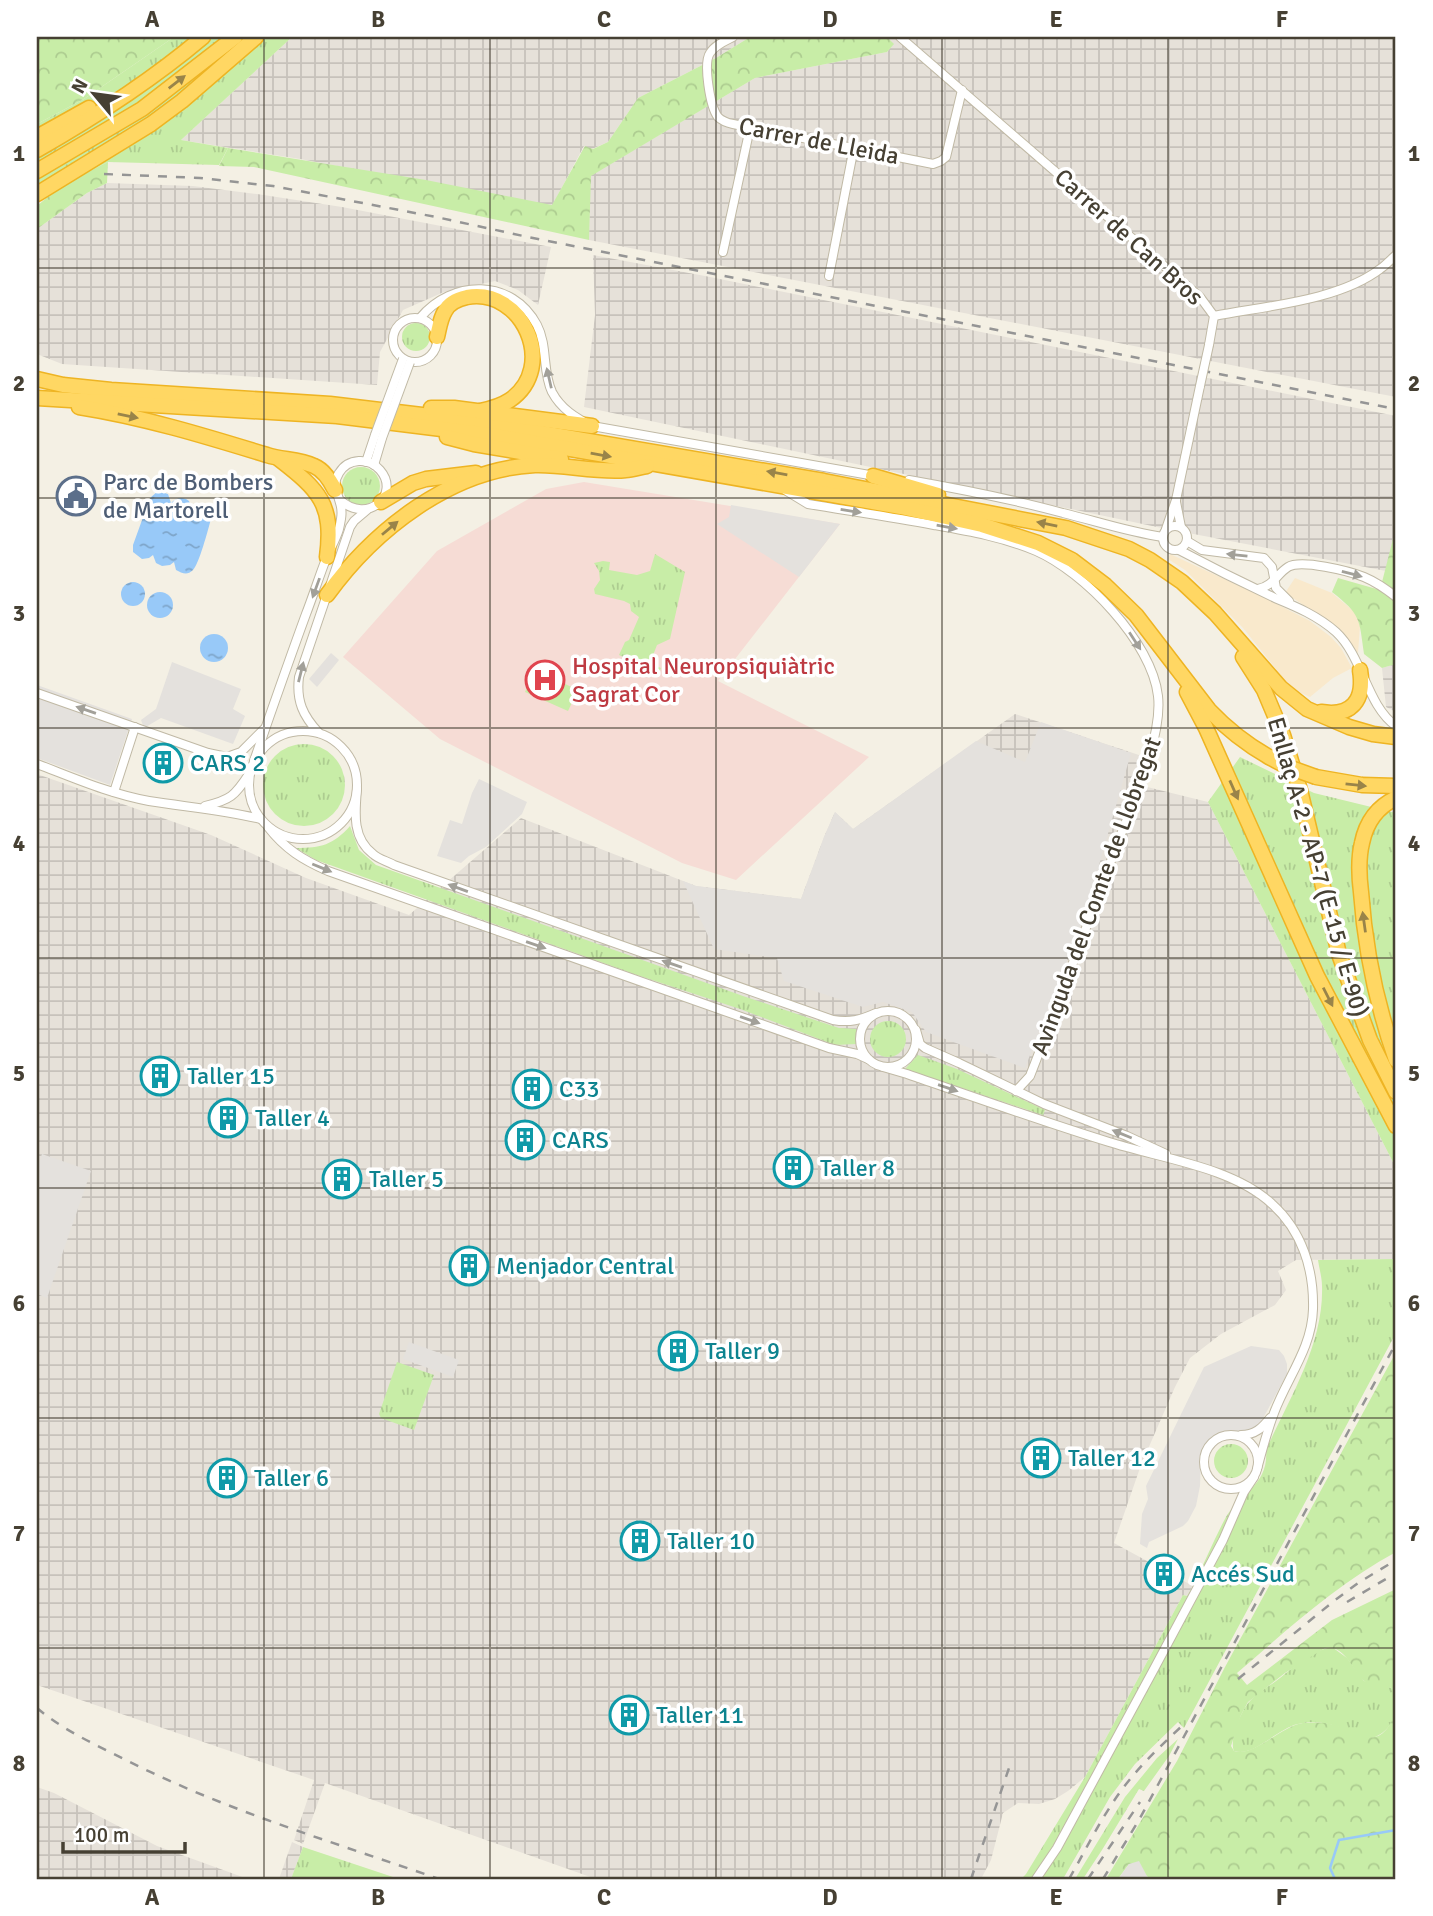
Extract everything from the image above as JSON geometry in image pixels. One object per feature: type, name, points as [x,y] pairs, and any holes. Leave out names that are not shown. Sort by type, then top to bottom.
[{"type":"highway","points":[[37,137],[115,92],[194,37]]},
{"type":"highway","points":[[37,150],[144,82],[203,37]]},
{"type":"highway","points":[[37,170],[142,109],[235,37]]},
{"type":"highway","points":[[37,186],[69,169],[175,101],[255,38]]},
{"type":"highway","points":[[37,194],[151,124],[255,38]]},
{"type":"highway","points":[[437,337],[444,313],[450,304],[469,297],[499,302],[513,310],[523,322],[534,356],[528,379],[519,393],[510,400],[480,411]]},
{"type":"highway","points":[[37,372],[63,385]]},
{"type":"highway","points":[[37,379],[63,385],[111,390],[379,409],[472,421],[683,456],[1066,528],[1122,545],[1182,582],[1214,613],[1280,688],[1307,709],[1349,727],[1396,737]]},
{"type":"highway","points":[[37,390],[108,401]]},
{"type":"highway","points":[[37,400],[108,401],[337,416],[490,435],[901,507],[982,525],[1038,542],[1072,560],[1113,592],[1136,615],[1222,724],[1250,747],[1288,767],[1316,777],[1362,785],[1396,786]]},
{"type":"highway","points":[[37,400],[137,418],[314,466],[327,477],[337,495]]},
{"type":"highway","points":[[379,409],[454,408],[592,426]]},
{"type":"highway","points":[[412,425],[474,444],[559,458],[599,469]]},
{"type":"highway","points":[[277,458],[314,489],[321,500],[328,516],[327,556]]},
{"type":"highway","points":[[380,502],[399,490],[426,479],[534,466],[626,470],[653,464]]},
{"type":"highway","points":[[327,595],[360,554],[415,508],[449,489],[501,470]]},
{"type":"highway","points":[[873,476],[989,512]]},
{"type":"highway","name":"Enllaç A-2 - AP-7 (E-15 / E-90)","points":[[1104,540],[1147,565],[1197,604],[1240,652],[1264,690],[1283,735],[1300,790],[1339,954],[1370,1040],[1396,1092]]},
{"type":"highway","name":"Enllaç A-2 - AP-7 (E-15 / E-90)","points":[[1168,657],[1206,728],[1317,976],[1396,1126]]},
{"type":"highway","points":[[1307,709],[1341,713],[1352,707],[1361,691],[1360,670]]},
{"type":"highway","points":[[1396,798],[1378,810],[1368,825],[1361,845],[1359,874],[1372,974],[1396,1060]]},
{"type":"street","name":"Carrer de Lleida","points":[[733,37],[713,49],[707,59],[713,107],[723,121],[750,128],[933,164],[946,157],[962,90]]},
{"type":"street","name":"Carrer de Can Bros","points":[[900,37],[1172,272],[1199,297],[1214,316],[1176,499],[1164,533]]},
{"type":"street","points":[[723,252],[750,128]]},
{"type":"street","points":[[829,275],[854,147]]},
{"type":"street","points":[[1214,316],[1334,293],[1380,270],[1396,255]]},
{"type":"street","points":[[420,318],[438,302],[463,290],[487,289],[516,300],[527,310],[543,339],[547,375],[559,403],[569,413],[592,426],[952,488],[1060,512],[1140,534],[1164,533],[1173,526],[1181,527],[1186,533],[1187,541],[1180,550]]},
{"type":"street","points":[[411,317],[420,318],[433,326],[437,337],[435,349],[422,361],[406,360],[394,348],[393,333],[402,321],[411,317]]},
{"type":"street","points":[[370,463],[406,360]]},
{"type":"street","points":[[202,807],[226,801],[240,788],[250,772],[342,518],[335,482],[338,473],[345,465],[357,460],[370,463],[382,472],[386,482],[385,492],[380,502],[367,510],[350,527],[303,664],[297,690],[302,712],[320,733],[335,742],[348,755],[355,771],[355,819],[359,837],[373,854],[394,865],[833,1020],[848,1023],[876,1013],[895,1011],[911,1021],[920,1044],[925,1048],[1044,1104],[1127,1136],[1184,1163]]},
{"type":"street","name":"Avinguda del Comte de Llobregat","points":[[778,485],[808,503],[981,533],[1037,552],[1063,567],[1087,586],[1121,620],[1146,658],[1158,694],[1156,731],[1140,782],[1037,1059],[1030,1076],[1016,1091]]},
{"type":"street","points":[[337,495],[352,509],[367,510]]},
{"type":"street","name":"Carrer de Can Bros","points":[[1176,499],[1181,527]]},
{"type":"street","points":[[1164,533],[1164,545],[1167,548],[1180,550],[1294,605],[1323,622],[1346,644],[1381,711],[1396,726]]},
{"type":"street","points":[[1187,541],[1202,550],[1264,558],[1272,567],[1276,588],[1294,605]]},
{"type":"street","points":[[1258,589],[1269,585],[1287,568],[1302,564],[1359,575],[1396,597]]},
{"type":"street","points":[[37,693],[208,753],[227,757],[241,752],[266,726]]},
{"type":"street","points":[[114,792],[135,727]]},
{"type":"street","points":[[254,761],[272,740],[287,733],[320,733]]},
{"type":"street","points":[[37,764],[114,792],[149,801],[228,811],[261,819]]},
{"type":"street","points":[[250,772],[248,787],[251,802],[261,819],[289,850],[308,862],[817,1044],[857,1054],[883,1067],[1109,1143],[1184,1163],[1241,1183],[1272,1204],[1286,1219],[1306,1254],[1313,1293],[1310,1330],[1299,1362],[1274,1412],[1255,1473],[1217,1552],[1057,1849],[1036,1879]]},
{"type":"street","points":[[268,827],[286,836],[301,839],[317,837],[331,831],[344,820],[357,789]]},
{"type":"street","points":[[868,1059],[860,1043],[860,1034],[863,1026],[876,1013]]},
{"type":"street","points":[[883,1067],[902,1064],[910,1058],[917,1040],[916,1030]]},
{"type":"street","points":[[1233,1518],[1231,1492],[1217,1485],[1207,1474],[1205,1456],[1208,1448],[1222,1436],[1255,1433],[1274,1412]]},
{"type":"street","points":[[1225,1488],[1241,1487],[1255,1473],[1258,1461],[1253,1446],[1240,1436],[1231,1435]]},
{"type":"shaded area","points":[[292,37],[750,37],[716,58],[638,98],[608,142],[592,149],[584,146],[552,206],[300,159],[181,140]]},
{"type":"shaded area","points":[[887,37],[1396,37],[1396,397],[589,240],[590,176],[755,78],[887,52],[893,44]]},
{"type":"shaded area","points":[[107,183],[193,186],[257,194],[342,207],[551,247],[538,305],[518,290],[495,281],[444,292],[403,310],[380,352],[377,385],[62,364],[37,354],[37,229],[87,193]]},
{"type":"shaded area","points":[[593,255],[1396,416],[1396,527],[1386,571],[1157,527],[584,407],[595,315]]},
{"type":"shaded area","name":"Hospital Neuropsiquiàtric Sagrat Cor","points":[[584,482],[840,524],[718,681],[869,757],[736,880],[682,863],[440,739],[343,657],[437,551],[546,489]]},
{"type":"shaded area","points":[[731,505],[840,524],[799,577],[717,524],[729,517]]},
{"type":"shaded area","points":[[1170,554],[1310,621],[1341,648],[1352,668],[1333,678],[1310,697],[1297,691],[1243,628],[1185,570],[1168,559]]},
{"type":"shaded area","points":[[1295,578],[1332,593],[1356,613],[1360,626],[1358,653],[1339,628],[1285,593]]},
{"type":"shaded area","points":[[331,653],[339,660],[317,687],[309,679]]},
{"type":"shaded area","points":[[172,662],[241,689],[233,709],[245,716],[233,744],[161,718],[144,728],[141,720],[156,709]]},
{"type":"shaded area","points":[[1396,664],[1396,712],[1386,707],[1382,668]]},
{"type":"shaded area","points":[[37,685],[132,719],[110,785],[37,758]]},
{"type":"shaded area","points":[[1015,714],[1142,756],[1131,783],[1208,802],[1396,1168],[1396,1259],[1296,1260],[1278,1271],[1286,1290],[1275,1305],[1221,1334],[1190,1358],[1175,1387],[1141,1465],[1114,1543],[1193,1586],[1187,1596],[1183,1595],[1085,1777],[1055,1799],[1039,1804],[1018,1803],[1003,1813],[991,1860],[981,1879],[596,1879],[325,1783],[303,1844],[294,1840],[314,1780],[37,1685],[37,774],[211,835],[306,878],[409,915],[521,818],[696,886],[801,899],[835,812],[853,829]]},
{"type":"shaded area","points":[[1041,722],[1131,753],[1085,914],[1025,1068],[926,1032],[912,1012],[883,1002],[863,1007],[784,981],[777,958],[714,949],[683,881],[696,886],[801,899],[835,812],[853,829],[976,741],[1025,762]]},
{"type":"shaded area","points":[[479,779],[527,802],[522,814],[486,847],[461,863],[437,856],[450,820],[462,824]]},
{"type":"shaded area","points":[[42,1154],[91,1171],[47,1298],[37,1294],[37,1169]]},
{"type":"shaded area","points":[[409,1342],[459,1360],[453,1377],[403,1359]]},
{"type":"shaded area","points":[[1251,1346],[1279,1350],[1287,1364],[1287,1374],[1260,1424],[1247,1431],[1222,1432],[1212,1437],[1201,1455],[1200,1486],[1196,1506],[1188,1521],[1149,1542],[1147,1548],[1140,1544],[1142,1514],[1148,1499],[1146,1486],[1204,1367]]},
{"type":"shaded area","points":[[37,1787],[54,1793],[157,1846],[248,1879],[37,1879]]},
{"type":"shaded area","points":[[292,1842],[303,1847],[291,1879],[279,1879]]},
{"type":"shaded area","points":[[1139,1861],[1148,1879],[1118,1879],[1129,1864]]},
{"type":"green space","points":[[37,37],[174,37],[84,99],[37,124]]},
{"type":"green space","points":[[174,37],[292,37],[181,140],[228,148],[219,165],[108,162],[37,197],[37,124],[84,99]]},
{"type":"green space","points":[[750,37],[887,37],[894,44],[887,52],[755,78],[591,176],[589,240],[254,167],[219,166],[228,148],[426,180],[552,205],[585,146],[593,149],[608,142],[638,98],[716,58]]},
{"type":"green space","points":[[108,162],[107,183],[87,193],[37,229],[37,206],[63,184]]},
{"type":"green space","points":[[416,323],[426,327],[430,337],[426,347],[416,351],[406,347],[402,337],[406,327]]},
{"type":"green space","points":[[361,467],[375,472],[380,486],[375,500],[361,505],[347,500],[342,486],[347,472]]},
{"type":"green space","points":[[1396,527],[1396,664],[1382,668],[1364,654],[1361,632],[1354,612],[1332,592],[1338,578],[1380,590]]},
{"type":"green space","points":[[655,554],[685,572],[670,639],[657,645],[650,663],[661,668],[659,673],[619,655],[639,617],[631,611],[630,604],[595,594],[594,589],[600,580],[594,563],[610,562],[609,570],[637,575],[650,571]]},
{"type":"green space","points":[[535,670],[578,690],[568,711],[525,692]]},
{"type":"green space","points":[[304,744],[320,747],[333,756],[342,769],[345,785],[342,801],[333,814],[320,823],[304,826],[288,823],[275,814],[266,801],[263,785],[266,769],[275,756],[288,747]]},
{"type":"green space","points":[[1240,757],[1314,793],[1396,813],[1396,1168],[1208,802]]},
{"type":"green space","points":[[350,826],[359,850],[376,865],[743,996],[839,1028],[856,1029],[856,1044],[835,1045],[316,860],[296,848],[326,844]]},
{"type":"green space","points":[[888,1021],[900,1027],[906,1039],[900,1051],[888,1057],[876,1051],[870,1039],[876,1027]]},
{"type":"green space","points":[[918,1055],[957,1069],[1045,1110],[1043,1115],[905,1069]]},
{"type":"green space","points":[[1396,1259],[1396,1333],[1184,1728],[1178,1722],[1135,1764],[1110,1797],[1063,1879],[1021,1879],[1085,1777],[1183,1595],[1187,1596],[1193,1586],[1226,1517],[1263,1472],[1266,1450],[1303,1371],[1317,1329],[1322,1286],[1318,1260]]},
{"type":"green space","points":[[1396,1352],[1396,1552],[1333,1593],[1237,1673],[1247,1685],[1332,1620],[1396,1589],[1396,1689],[1366,1683],[1343,1654],[1332,1648],[1325,1648],[1285,1673],[1248,1702],[1231,1746],[1234,1751],[1250,1750],[1294,1725],[1319,1722],[1363,1736],[1377,1736],[1384,1732],[1396,1712],[1396,1879],[1148,1879],[1129,1864],[1118,1879],[1106,1879],[1177,1761]]},
{"type":"green space","points":[[397,1362],[434,1375],[414,1430],[381,1418],[379,1414]]},
{"type":"green space","points":[[1231,1444],[1243,1449],[1248,1461],[1243,1473],[1231,1478],[1219,1473],[1214,1461],[1219,1449]]},
{"type":"green space","points":[[1332,1647],[1347,1658],[1364,1681],[1396,1689],[1396,1711],[1386,1730],[1367,1738],[1328,1724],[1304,1723],[1290,1727],[1257,1747],[1241,1752],[1234,1751],[1233,1740],[1237,1725],[1250,1701],[1304,1659]]},
{"type":"green space","points":[[1178,1739],[1144,1791],[1139,1789],[1083,1879],[1075,1879],[1125,1797],[1157,1758]]},
{"type":"green space","points":[[303,1847],[399,1879],[291,1879]]},
{"type":"water","points":[[158,491],[168,494],[171,503],[184,499],[189,501],[192,510],[202,505],[210,511],[211,519],[201,554],[189,573],[176,570],[174,562],[162,566],[156,563],[153,555],[142,559],[133,552],[133,545],[150,498]]},
{"type":"water","points":[[133,582],[142,585],[145,594],[142,603],[133,606],[124,603],[121,594],[124,585]]},
{"type":"water","points":[[160,592],[169,596],[173,605],[169,614],[160,618],[151,614],[147,605],[151,596]]},
{"type":"water","points":[[214,634],[224,638],[228,648],[224,658],[214,662],[204,658],[200,648],[204,638]]},
{"type":"waterway","points":[[1335,1879],[1330,1868],[1339,1840],[1396,1830]]},
{"type":"railway","points":[[104,174],[200,178],[273,186],[1396,409]]},
{"type":"railway","points":[[1103,1879],[1139,1820],[1396,1343]]},
{"type":"railway","points":[[1238,1679],[1334,1601],[1396,1560]]},
{"type":"railway","points":[[1347,1602],[1396,1573]]},
{"type":"railway","points":[[37,1708],[90,1742],[200,1794],[439,1879]]},
{"type":"railway","points":[[1069,1879],[1126,1784],[1183,1725]]},
{"type":"railway","points":[[971,1879],[1009,1768]]},
{"type":"railway","points":[[1088,1879],[1140,1802]]},
{"type":"place","name":"Parc de Bombers de Martorell","points":[[76,496]]},
{"type":"place","name":"Hospital Neuropsiquiàtric Sagrat Cor","points":[[545,680]]},
{"type":"place","name":"CARS 2","points":[[163,763]]},
{"type":"place","name":"Taller 15","points":[[160,1076]]},
{"type":"place","name":"C33","points":[[532,1089]]},
{"type":"place","name":"Taller 4","points":[[228,1118]]},
{"type":"place","name":"CARS","points":[[525,1140]]},
{"type":"place","name":"Taller 8","points":[[793,1168]]},
{"type":"place","name":"Taller 5","points":[[342,1179]]},
{"type":"place","name":"Menjador Central","points":[[469,1266]]},
{"type":"place","name":"Taller 9","points":[[678,1351]]},
{"type":"place","name":"Taller 12","points":[[1041,1458]]},
{"type":"place","name":"Taller 6","points":[[227,1478]]},
{"type":"place","name":"Taller 10","points":[[640,1541]]},
{"type":"place","name":"Accés Sud","points":[[1164,1574]]},
{"type":"place","name":"Taller 11","points":[[629,1715]]}]
